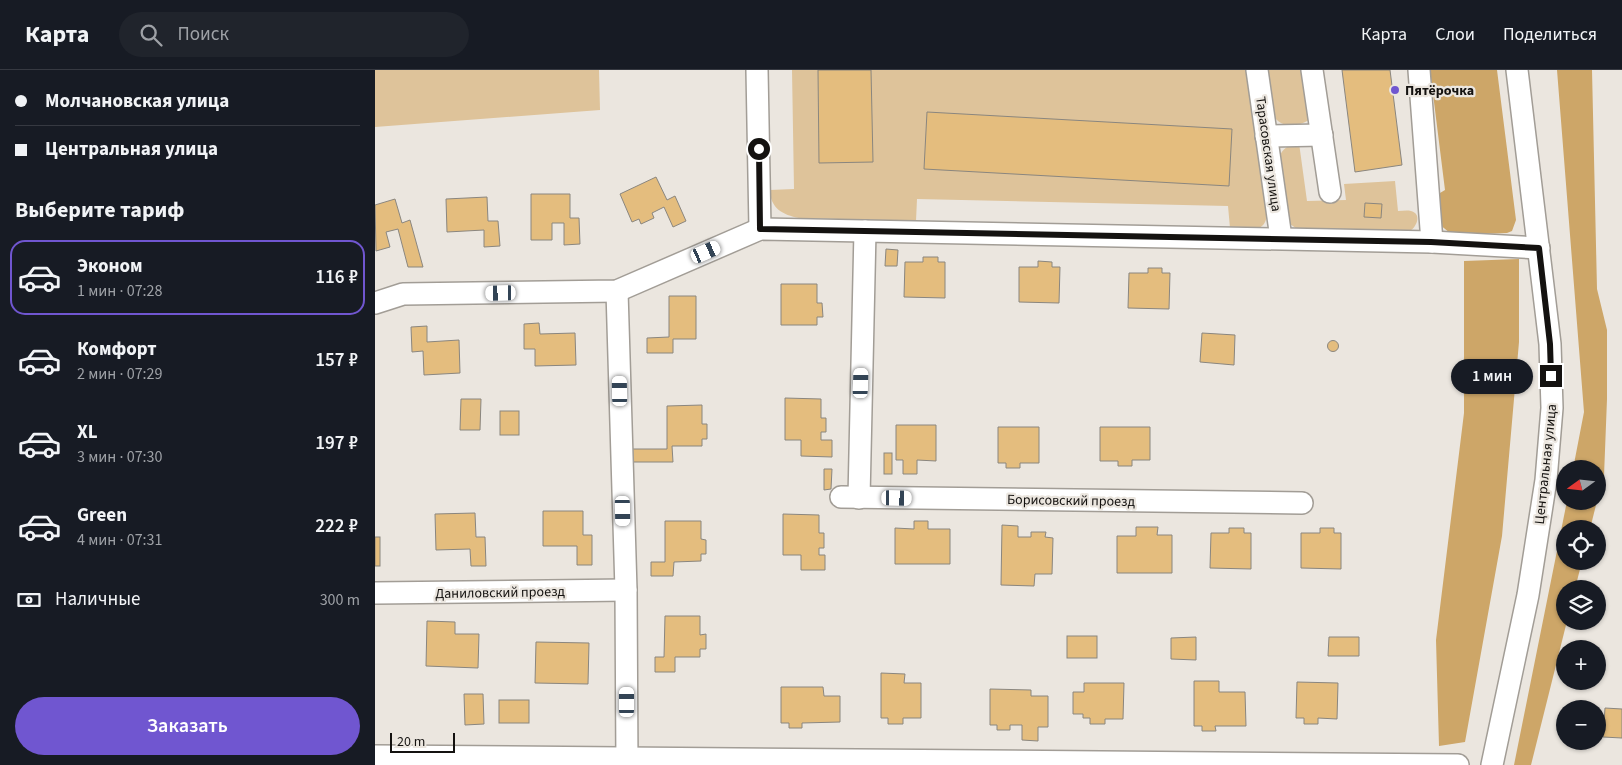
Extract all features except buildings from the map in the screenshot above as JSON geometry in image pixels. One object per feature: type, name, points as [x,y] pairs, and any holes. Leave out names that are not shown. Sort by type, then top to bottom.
[{"type":"street","points":[[757,70],[760,229]]},
{"type":"street","name":"Тарасовская улица","points":[[1257,70],[1281,238]]},
{"type":"street","points":[[1312,70],[1330,192]]},
{"type":"street","points":[[1419,70],[1431,242]]},
{"type":"street","name":"Центральная улица","points":[[1492,765],[1528,595],[1546,480],[1552,408],[1550,344],[1517,70]]},
{"type":"street","points":[[1266,136],[1322,135]]},
{"type":"street","points":[[375,303],[403,294],[617,292],[760,229],[1281,238],[1431,242],[1539,248]]},
{"type":"street","name":"Борисовский проезд","points":[[865,231],[850,497],[1302,504]]},
{"type":"street","points":[[617,292],[625,590],[627,762]]},
{"type":"street","name":"Даниловский проезд","points":[[375,594],[625,590]]},
{"type":"street","points":[[375,756],[627,762],[1458,765]]},
{"type":"shaded area","points":[[375,70],[599,70],[600,110],[375,127]]},
{"type":"shaded area","points":[[792,70],[1247,70],[1267,211],[1266,219],[1260,228],[1249,230],[1230,228],[1228,206],[917,199],[916,221],[793,217],[778,210],[772,202],[770,190],[794,189]]},
{"type":"shaded area","points":[[1267,70],[1307,70],[1309,120],[1299,124],[1285,125],[1276,120],[1273,115]]},
{"type":"shaded area","points":[[1430,70],[1497,70],[1516,220],[1512,231],[1507,233],[1456,235],[1450,233],[1439,224],[1435,196],[1445,190]]},
{"type":"shaded area","points":[[1557,70],[1592,70],[1597,289],[1607,330],[1605,460],[1575,460],[1584,412]]},
{"type":"shaded area","points":[[1299,143],[1307,201],[1346,200],[1344,184],[1395,181],[1398,211],[1409,211],[1417,215],[1417,222],[1414,228],[1408,232],[1300,231],[1290,224],[1286,217],[1279,158],[1286,148]]},
{"type":"shaded area","points":[[1519,259],[1519,342],[1502,536],[1465,742],[1439,746],[1436,640],[1464,413],[1464,261]]},
{"type":"shaded area","points":[[1565,510],[1595,510],[1592,520],[1563,520]]},
{"type":"shaded area","points":[[1556,556],[1556,570],[1580,570],[1577,580],[1556,580],[1556,630],[1565,630],[1562,640],[1556,640],[1556,665],[1531,765],[1514,765]]},
{"type":"place","name":"Пятёрочка","points":[[1395,90]]},
{"type":"route","points":[[759,149],[760,229],[1281,238],[1431,242],[1539,248],[1550,344],[1551,376]]}]
